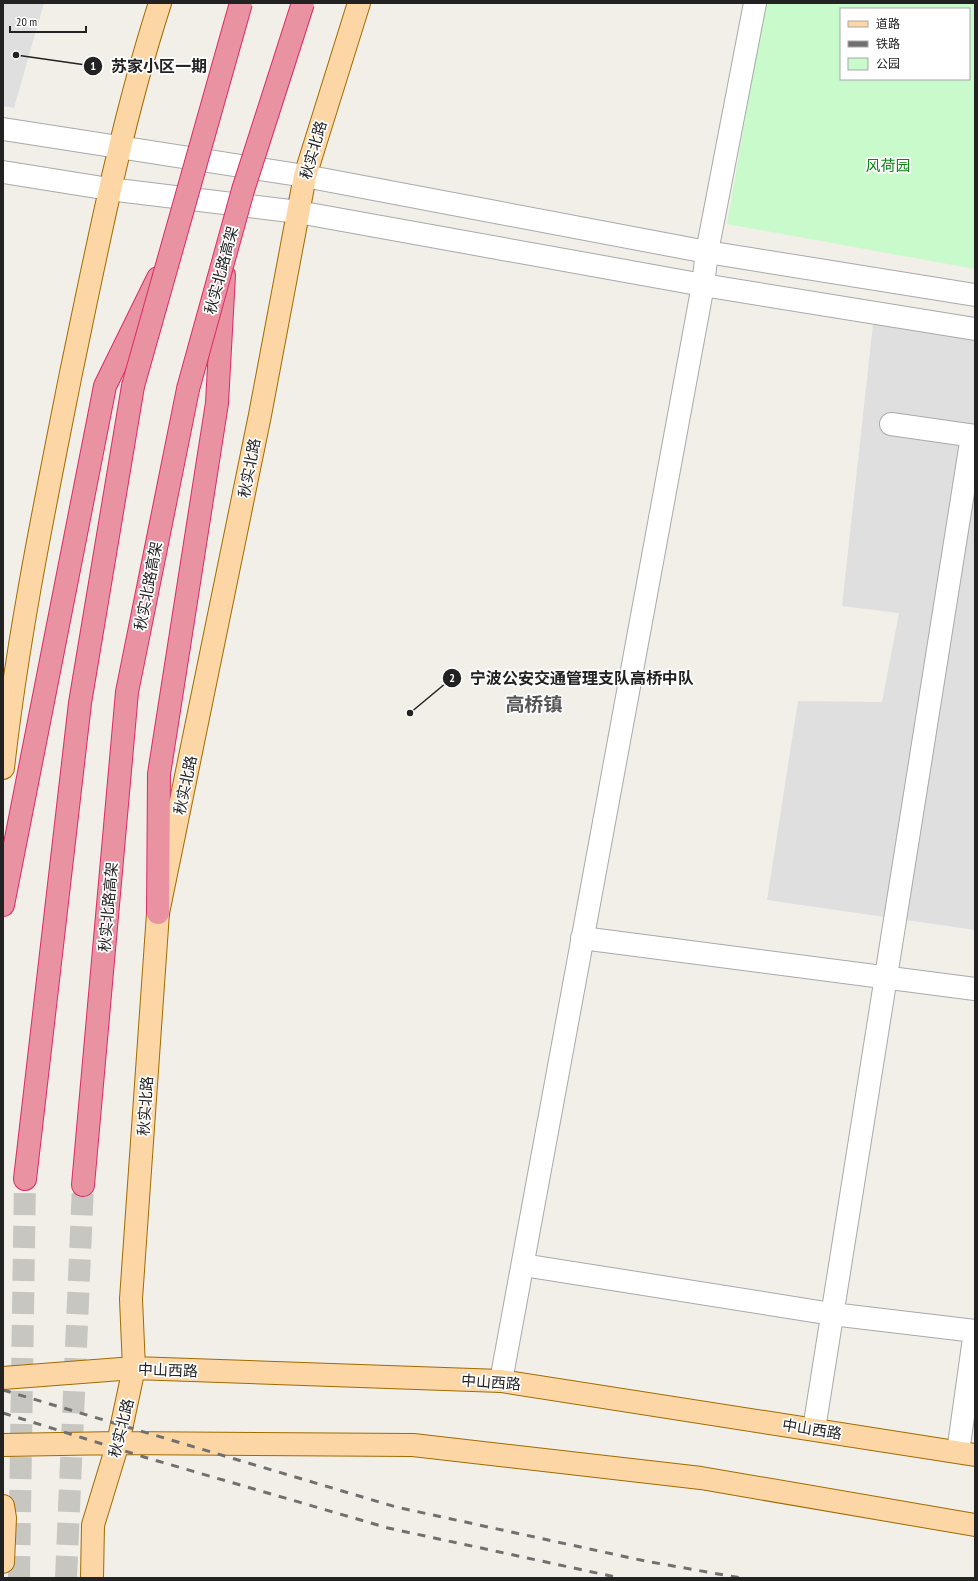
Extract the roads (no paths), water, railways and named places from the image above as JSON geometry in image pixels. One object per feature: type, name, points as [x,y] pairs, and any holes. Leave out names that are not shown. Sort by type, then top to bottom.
[{"type":"highway","points":[[25,1179],[80,702],[134,386],[241,3]]},
{"type":"highway","name":"秋实北路高架","points":[[83,1185],[127,692],[188,389],[243,190],[303,3]]},
{"type":"highway","points":[[3,905],[105,386],[172,249]]},
{"type":"highway","points":[[158,913],[159,774],[217,402],[226,254]]},
{"type":"main road","points":[[3,768],[11,698],[40,526],[109,189],[142,61],[160,3]]},
{"type":"main road","name":"秋实北路","points":[[92,1578],[93,1525],[118,1443],[134,1368],[131,1299],[158,913],[255,438],[305,176],[359,3]]},
{"type":"main road","name":"中山西路","points":[[3,1378],[134,1368],[501,1381],[966,1454]]},
{"type":"main road","points":[[3,1445],[118,1443],[413,1445],[701,1478],[975,1525]]},
{"type":"main road","points":[[3,1506],[5,1518],[3,1562]]},
{"type":"street","points":[[501,1381],[703,285],[707,252],[755,3]]},
{"type":"street","points":[[3,129],[305,176],[707,252],[975,295]]},
{"type":"street","points":[[3,172],[109,189],[298,212],[703,285],[975,329]]},
{"type":"street","points":[[814,1429],[884,977],[973,436],[891,424]]},
{"type":"street","points":[[582,938],[975,989]]},
{"type":"street","points":[[522,1265],[832,1314],[975,1331],[966,1454]]},
{"type":"tunnel","points":[[19,1578],[25,1179]]},
{"type":"tunnel","points":[[66,1578],[83,1185]]},
{"type":"railway","points":[[3,1390],[396,1507],[645,1561],[741,1578]]},
{"type":"railway","points":[[3,1413],[144,1457],[388,1528],[620,1578]]},
{"type":"place","name":"苏家小区一期","points":[[16,55]]},
{"type":"place","name":"宁波公安交通管理支队高桥中队","points":[[410,713]]},
{"type":"district","name":"高桥镇","points":[[534,704]]},
{"type":"park label","name":"风荷园","points":[[888,165]]}]
